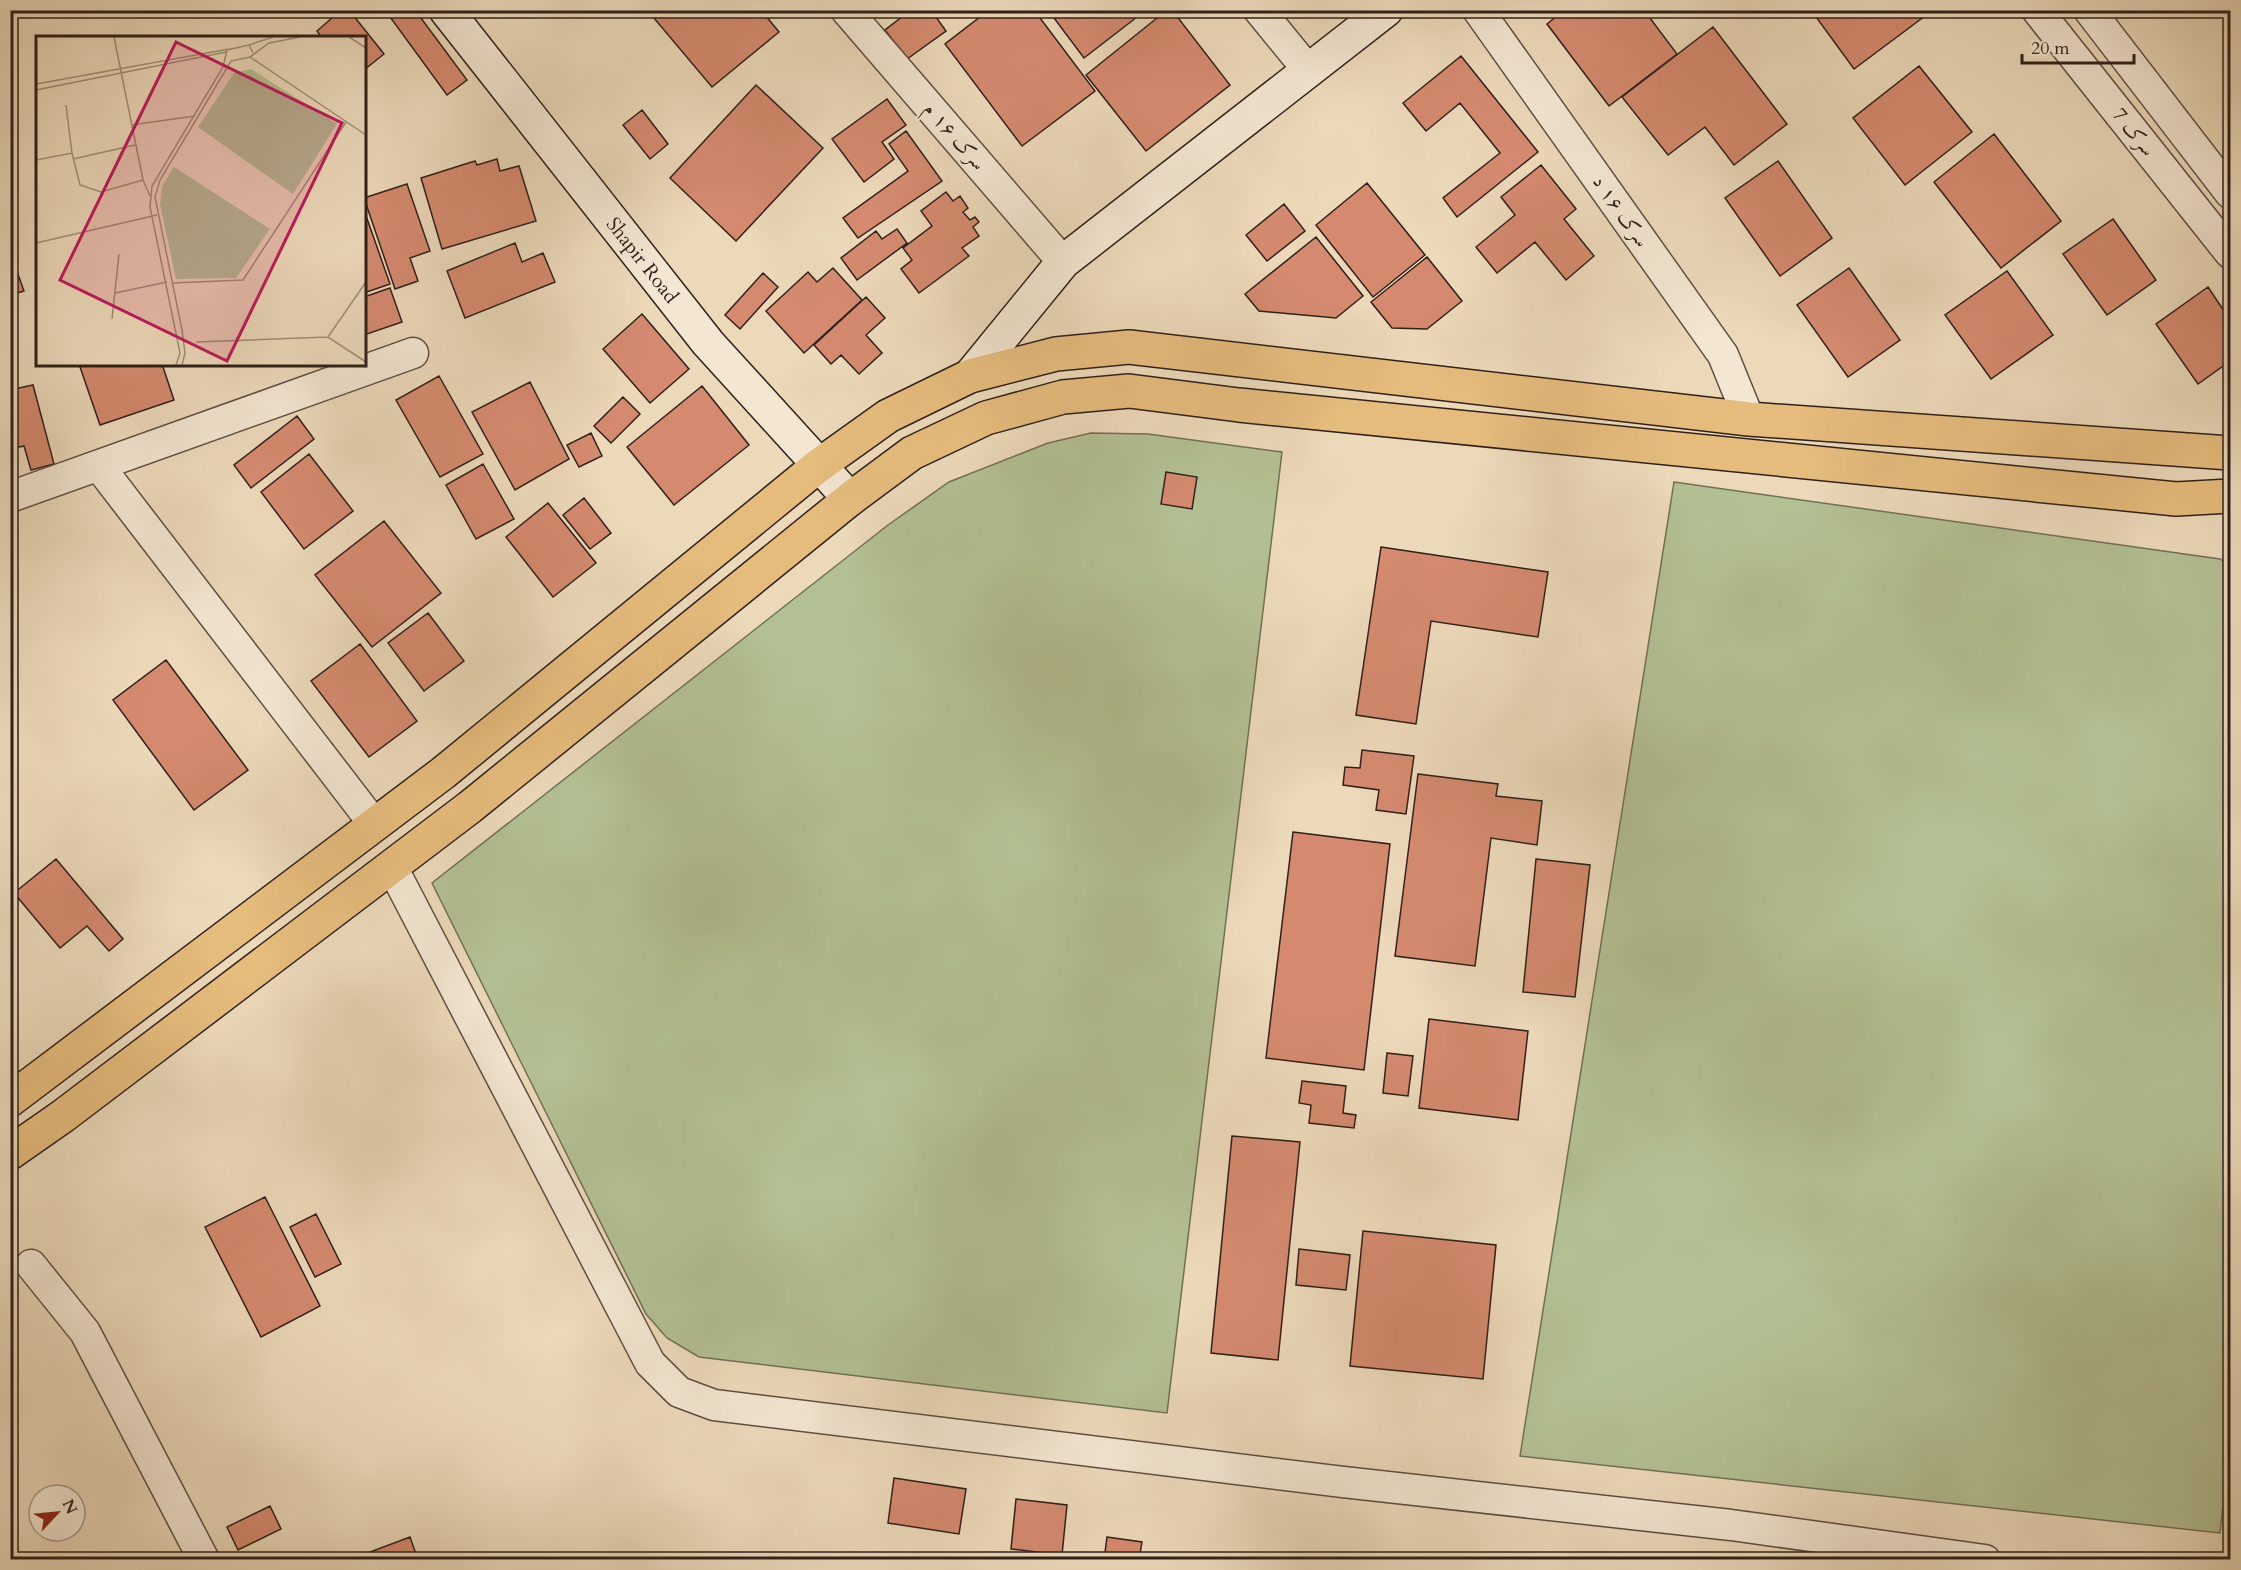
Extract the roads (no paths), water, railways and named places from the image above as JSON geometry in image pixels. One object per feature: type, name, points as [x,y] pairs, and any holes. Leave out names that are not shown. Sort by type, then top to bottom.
[{"type":"main road","points":[[10,1100],[452,765],[818,466],[888,416],[970,376],[1056,354],[1129,347],[1749,419],[2230,453]]},
{"type":"main road","points":[[10,1153],[63,1116],[471,807],[850,499],[912,453],[986,418],[1063,397],[1129,391],[1239,405],[1748,454],[2176,499],[2230,496]]},
{"type":"main road","points":[[1748,454],[1749,419]]},
{"type":"street","name":"Shapir Road","points":[[446,10],[708,343],[850,499]]},
{"type":"street","name":"سرک ۱۶ م","points":[[846,10],[1063,262]]},
{"type":"street","points":[[1259,10],[1308,70]]},
{"type":"street","points":[[970,376],[1063,262],[1386,10]]},
{"type":"street","name":"سرک ۱۶ د","points":[[1478,10],[1723,355],[1749,419]]},
{"type":"street","name":"سرک 7","points":[[2037,10],[2230,253]]},
{"type":"street","name":"سرک 7","points":[[2088,10],[2230,193]]},
{"type":"street","points":[[10,497],[413,353]]},
{"type":"street","points":[[99,466],[374,824]]},
{"type":"street","points":[[392,867],[650,1363],[679,1392],[714,1405],[884,1428],[1731,1525],[1985,1560]]},
{"type":"street","points":[[31,1265],[85,1332],[204,1560]]}]
